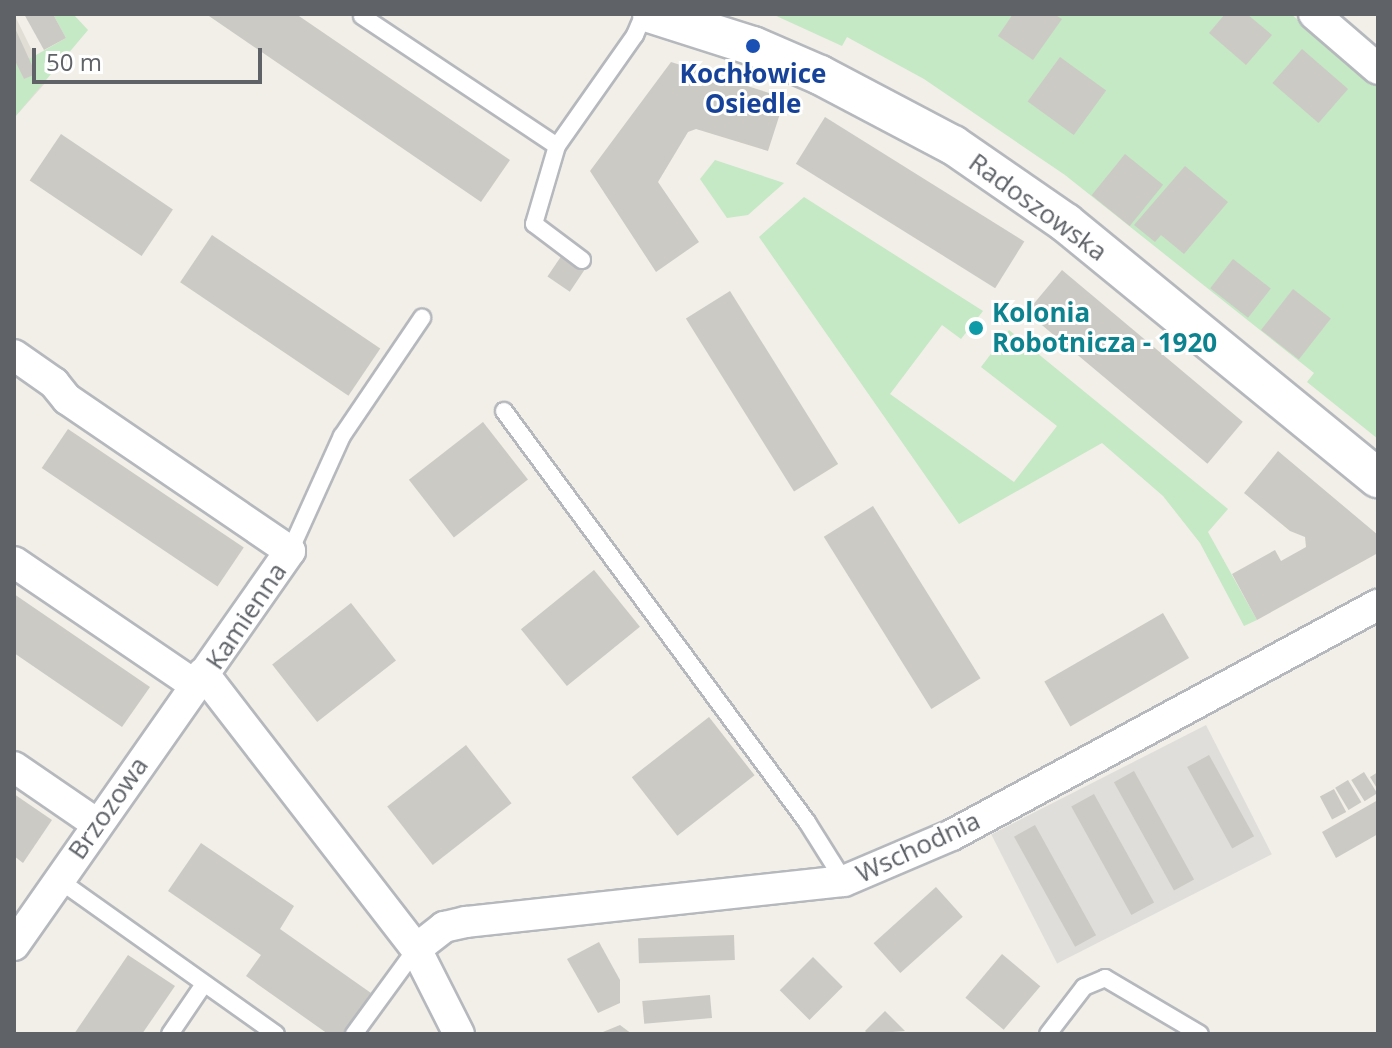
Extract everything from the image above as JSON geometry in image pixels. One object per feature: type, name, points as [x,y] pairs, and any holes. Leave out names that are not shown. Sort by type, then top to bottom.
[{"type":"street","points":[[1314,14],[1378,69]]},
{"type":"street","name":"Radoszowska","points":[[663,16],[820,75],[953,145],[1066,223],[1378,478]]},
{"type":"street","name":"Kamienna","points":[[14,355],[54,383],[67,399],[290,551],[199,679],[416,949],[459,1034]]},
{"type":"street","points":[[14,562],[199,679]]},
{"type":"street","name":"Wschodnia","points":[[416,949],[444,927],[466,922],[844,881],[952,835],[1378,605]]},
{"type":"street","name":"Brzozowa","points":[[16,937],[199,679]]},
{"type":"street","points":[[14,767],[97,824]]},
{"type":"lane","points":[[362,16],[557,146]]},
{"type":"lane","points":[[582,260],[534,224],[557,146],[635,35],[663,16]]},
{"type":"lane","points":[[290,551],[342,436],[422,318]]},
{"type":"lane","points":[[504,411],[807,822],[844,881]]},
{"type":"lane","points":[[59,880],[276,1034]]},
{"type":"lane","points":[[354,1034],[416,949]]},
{"type":"lane","points":[[1048,1034],[1084,987],[1105,978],[1200,1034]]},
{"type":"lane","points":[[170,1034],[204,984]]},
{"type":"shaded area","points":[[14,14],[47,81],[14,118]]},
{"type":"shaded area","points":[[1206,725],[1272,854],[1057,964],[991,834]]},
{"type":"green space","points":[[53,14],[73,14],[88,30],[14,118],[14,59],[24,79],[35,74],[29,59],[66,38]]},
{"type":"green space","points":[[772,14],[1291,14],[1378,88],[1378,439],[1307,382],[1314,373],[1065,175],[924,79],[847,37],[842,46]]},
{"type":"green space","points":[[715,160],[784,183],[748,215],[727,218],[700,179]]},
{"type":"green space","points":[[804,197],[983,311],[961,339],[942,325],[890,394],[1014,482],[1057,426],[981,367],[1009,330],[1228,509],[1208,532],[1257,620],[1244,626],[1200,543],[1163,496],[1102,443],[959,524],[759,237]]},
{"type":"building","points":[[24,14],[53,14],[66,38],[44,50]]},
{"type":"building","points":[[206,14],[296,14],[510,160],[481,202]]},
{"type":"building","points":[[1013,14],[1054,14],[1062,19],[1033,60],[998,36]]},
{"type":"building","points":[[1225,14],[1247,14],[1272,35],[1246,65],[1209,33]]},
{"type":"building","points":[[14,26],[36,74],[24,79],[14,59]]},
{"type":"building","points":[[1302,49],[1348,89],[1319,123],[1272,83]]},
{"type":"building","points":[[1060,57],[1106,91],[1074,135],[1028,101]]},
{"type":"building","points":[[671,62],[785,98],[768,151],[696,129],[688,132],[658,182],[699,242],[656,272],[590,171]]},
{"type":"building","points":[[825,117],[1024,242],[995,288],[796,164]]},
{"type":"building","points":[[61,134],[173,209],[142,256],[30,180]]},
{"type":"building","points":[[1125,154],[1163,185],[1130,226],[1092,195]]},
{"type":"building","points":[[1185,166],[1228,202],[1184,254],[1161,235],[1155,242],[1134,225]]},
{"type":"building","points":[[212,235],[380,349],[348,396],[180,282]]},
{"type":"building","points":[[562,255],[584,270],[570,292],[547,277]]},
{"type":"building","points":[[1233,259],[1271,289],[1248,318],[1210,288]]},
{"type":"building","points":[[1062,270],[1243,422],[1207,464],[1027,312]]},
{"type":"building","points":[[1293,289],[1331,319],[1299,360],[1261,330]]},
{"type":"building","points":[[730,291],[838,464],[794,492],[686,319]]},
{"type":"building","points":[[483,422],[528,480],[454,537],[409,480]]},
{"type":"building","points":[[68,429],[244,548],[217,587],[42,468]]},
{"type":"building","points":[[1278,451],[1378,535],[1378,553],[1257,620],[1232,574],[1275,550],[1281,561],[1306,547],[1305,537],[1290,531],[1244,493]]},
{"type":"building","points":[[873,506],[981,678],[931,709],[824,537]]},
{"type":"building","points":[[594,570],[640,627],[567,686],[521,629]]},
{"type":"building","points":[[14,594],[150,687],[122,727],[14,653]]},
{"type":"building","points":[[351,603],[396,661],[317,722],[272,665]]},
{"type":"building","points":[[1163,613],[1189,658],[1070,727],[1044,682]]},
{"type":"building","points":[[709,717],[755,775],[677,836],[632,777]]},
{"type":"building","points":[[466,745],[512,803],[433,865],[387,807]]},
{"type":"building","points":[[1209,755],[1254,836],[1232,848],[1187,767]]},
{"type":"building","points":[[1134,771],[1194,879],[1174,891],[1114,782]]},
{"type":"building","points":[[1364,772],[1377,793],[1365,801],[1351,780]]},
{"type":"building","points":[[1378,772],[1378,790],[1370,777]]},
{"type":"building","points":[[1348,780],[1361,802],[1349,810],[1335,788]]},
{"type":"building","points":[[1334,789],[1346,812],[1332,819],[1320,797]]},
{"type":"building","points":[[14,794],[52,820],[23,863],[14,856]]},
{"type":"building","points":[[1094,794],[1154,902],[1131,915],[1071,807]]},
{"type":"building","points":[[1378,800],[1378,834],[1336,858],[1322,832]]},
{"type":"building","points":[[1035,825],[1096,935],[1075,947],[1014,837]]},
{"type":"building","points":[[201,843],[294,906],[280,929],[371,993],[343,1034],[328,1034],[246,976],[261,955],[168,891]]},
{"type":"building","points":[[936,887],[963,917],[900,973],[874,943]]},
{"type":"building","points":[[734,935],[735,960],[639,963],[638,938]]},
{"type":"building","points":[[599,942],[620,980],[620,1003],[598,1013],[567,959]]},
{"type":"building","points":[[1002,954],[1040,986],[1004,1030],[965,998]]},
{"type":"building","points":[[128,955],[175,986],[142,1034],[74,1034]]},
{"type":"building","points":[[813,957],[843,987],[809,1020],[780,990]]},
{"type":"building","points":[[710,995],[712,1018],[644,1024],[642,1001]]},
{"type":"building","points":[[885,1011],[905,1031],[868,1034],[865,1031]]},
{"type":"building","points":[[620,1025],[632,1034],[598,1034]]},
{"type":"place","name":"Kochłowice Osiedle","points":[[753,46]]},
{"type":"place","name":"Kolonia Robotnicza - 1920","points":[[976,328]]}]
